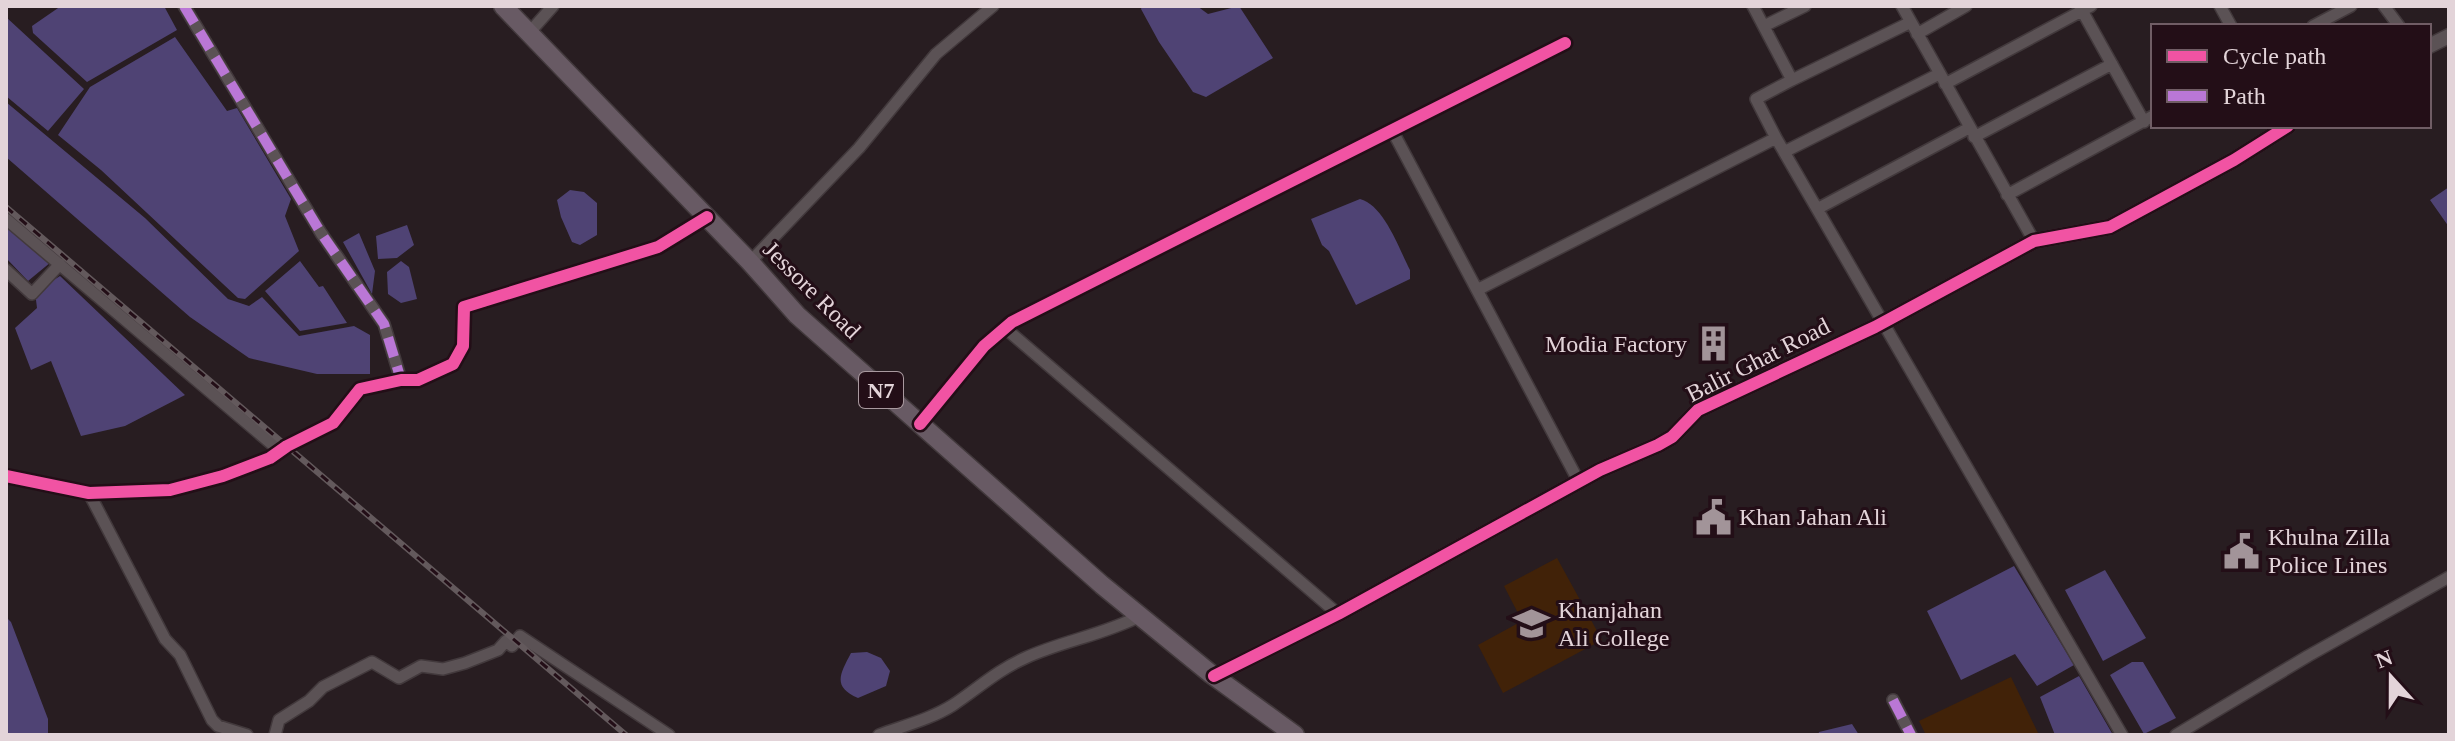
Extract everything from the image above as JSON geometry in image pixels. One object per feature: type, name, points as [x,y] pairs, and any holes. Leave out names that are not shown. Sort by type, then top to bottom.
[{"type":"highway","name":"Jessore Road","points":[[503,6],[750,262],[797,315],[1140,616],[1295,735]]},
{"type":"street","points":[[184,6],[321,233],[384,324],[401,380]]},
{"type":"street","points":[[529,33],[553,6]]},
{"type":"street","points":[[750,262],[859,148],[936,54],[993,6]]},
{"type":"street","points":[[1753,6],[1792,80]]},
{"type":"street","points":[[1764,26],[1805,6]]},
{"type":"street","points":[[1902,6],[2033,239]]},
{"type":"street","points":[[1917,34],[1966,6]]},
{"type":"street","points":[[2220,6],[2230,24]]},
{"type":"street","points":[[2317,24],[2351,6]]},
{"type":"street","points":[[2384,6],[2398,24]]},
{"type":"street","points":[[1784,152],[2085,8],[2112,64],[2148,119],[2007,195]]},
{"type":"street","points":[[1911,22],[1756,99],[2122,735]]},
{"type":"street","points":[[2431,47],[2449,38]]},
{"type":"street","points":[[920,424],[984,346],[1005,328],[1070,291],[1565,43]]},
{"type":"street","points":[[1817,209],[2112,64]]},
{"type":"street","name":"Balir Ghat Road","points":[[1213,675],[1336,613],[1578,480],[1672,437],[1698,410],[1881,321],[2033,239],[2110,227],[2234,160],[2282,128]]},
{"type":"street","points":[[1392,130],[1578,480]]},
{"type":"street","points":[[1477,290],[1776,138]]},
{"type":"street","points":[[6,476],[89,493],[170,490],[223,476],[270,458],[333,423],[360,389],[401,380],[418,380],[453,364],[463,346],[464,307],[658,247],[707,217]]},
{"type":"street","points":[[6,219],[280,451]]},
{"type":"street","points":[[6,270],[32,294],[60,264]]},
{"type":"street","points":[[1005,328],[1336,613]]},
{"type":"street","points":[[89,493],[165,639],[180,655],[194,679],[212,720],[218,726],[247,735]]},
{"type":"street","points":[[2176,735],[2449,577]]},
{"type":"street","points":[[879,735],[951,706],[1020,660],[1045,649],[1103,633],[1140,616]]},
{"type":"street","points":[[275,735],[279,720],[309,701],[323,687],[372,662],[399,678],[421,666],[443,669],[465,663],[498,650],[506,641],[512,646],[520,636],[669,735]]},
{"type":"street","points":[[1893,700],[1911,735]]},
{"type":"shaded area","points":[[61,6],[164,6],[177,30],[87,82],[33,33],[32,26]]},
{"type":"shaded area","points":[[1142,6],[1197,6],[1208,14],[1239,6],[1273,58],[1206,97],[1193,92],[1159,42]]},
{"type":"shaded area","points":[[6,17],[84,89],[48,131],[6,96]]},
{"type":"shaded area","points":[[175,37],[227,111],[237,108],[291,199],[285,216],[299,251],[245,299],[238,298],[101,170],[58,135],[90,87]]},
{"type":"shaded area","points":[[6,102],[145,218],[228,299],[249,306],[262,297],[299,336],[354,326],[370,335],[370,374],[317,374],[249,358],[190,317],[6,157]]},
{"type":"shaded area","points":[[2449,187],[2449,227],[2430,200]]},
{"type":"shaded area","points":[[570,190],[584,192],[597,203],[597,235],[580,245],[572,242],[557,200]]},
{"type":"shaded area","points":[[1360,199],[1369,203],[1383,219],[1410,270],[1410,279],[1356,305],[1311,219]]},
{"type":"shaded area","points":[[6,224],[51,262],[28,281],[6,258]]},
{"type":"shaded area","points":[[407,225],[414,245],[397,258],[378,259],[376,236]]},
{"type":"shaded area","points":[[359,233],[375,271],[372,294],[343,242]]},
{"type":"shaded area","points":[[300,261],[319,287],[323,286],[347,323],[300,331],[265,291]]},
{"type":"shaded area","points":[[401,261],[409,267],[417,299],[401,303],[388,294],[387,272]]},
{"type":"shaded area","points":[[60,276],[185,395],[125,426],[81,436],[51,361],[31,370],[15,328],[37,308],[35,292]]},
{"type":"shaded area","points":[[1557,558],[1602,640],[1503,693],[1478,645],[1522,621],[1504,586]]},
{"type":"shaded area","points":[[2014,566],[2074,665],[2037,686],[2015,654],[1961,680],[1927,611]]},
{"type":"shaded area","points":[[2105,570],[2146,638],[2103,661],[2065,590]]},
{"type":"shaded area","points":[[6,617],[11,622],[48,719],[48,735],[6,735]]},
{"type":"shaded area","points":[[867,652],[881,658],[890,671],[886,686],[858,698],[844,689],[841,679],[851,653]]},
{"type":"shaded area","points":[[2132,662],[2143,662],[2176,718],[2144,734],[2110,675]]},
{"type":"shaded area","points":[[2079,676],[2113,735],[2055,735],[2040,697]]},
{"type":"shaded area","points":[[2011,677],[2039,735],[1926,735],[1919,721]]},
{"type":"shaded area","points":[[1852,724],[1859,735],[1818,735],[1819,732]]},
{"type":"railway","points":[[6,207],[626,735]]},
{"type":"marked path","points":[[184,6],[321,233],[384,324],[401,380]]},
{"type":"marked path","points":[[1893,700],[1911,735]]},
{"type":"cycle path","points":[[920,424],[984,346],[1012,322],[1565,43]]},
{"type":"cycle path","points":[[1214,676],[1338,614],[1600,470],[1658,445],[1672,437],[1698,410],[1875,327],[2034,241],[2110,227],[2234,160],[2285,128]]},
{"type":"cycle path","points":[[6,476],[89,493],[170,490],[223,476],[270,458],[333,423],[360,389],[401,380],[418,380],[453,364],[463,346],[464,307],[658,247],[707,217]]},
{"type":"place","name":"Modia Factory","points":[[1713,344]]},
{"type":"place","name":"Khan Jahan Ali","points":[[1713,517]]},
{"type":"place","name":"Khulna Zilla Police Lines","points":[[2242,551]]},
{"type":"place","name":"Khanjahan Ali College","points":[[1532,624]]}]
